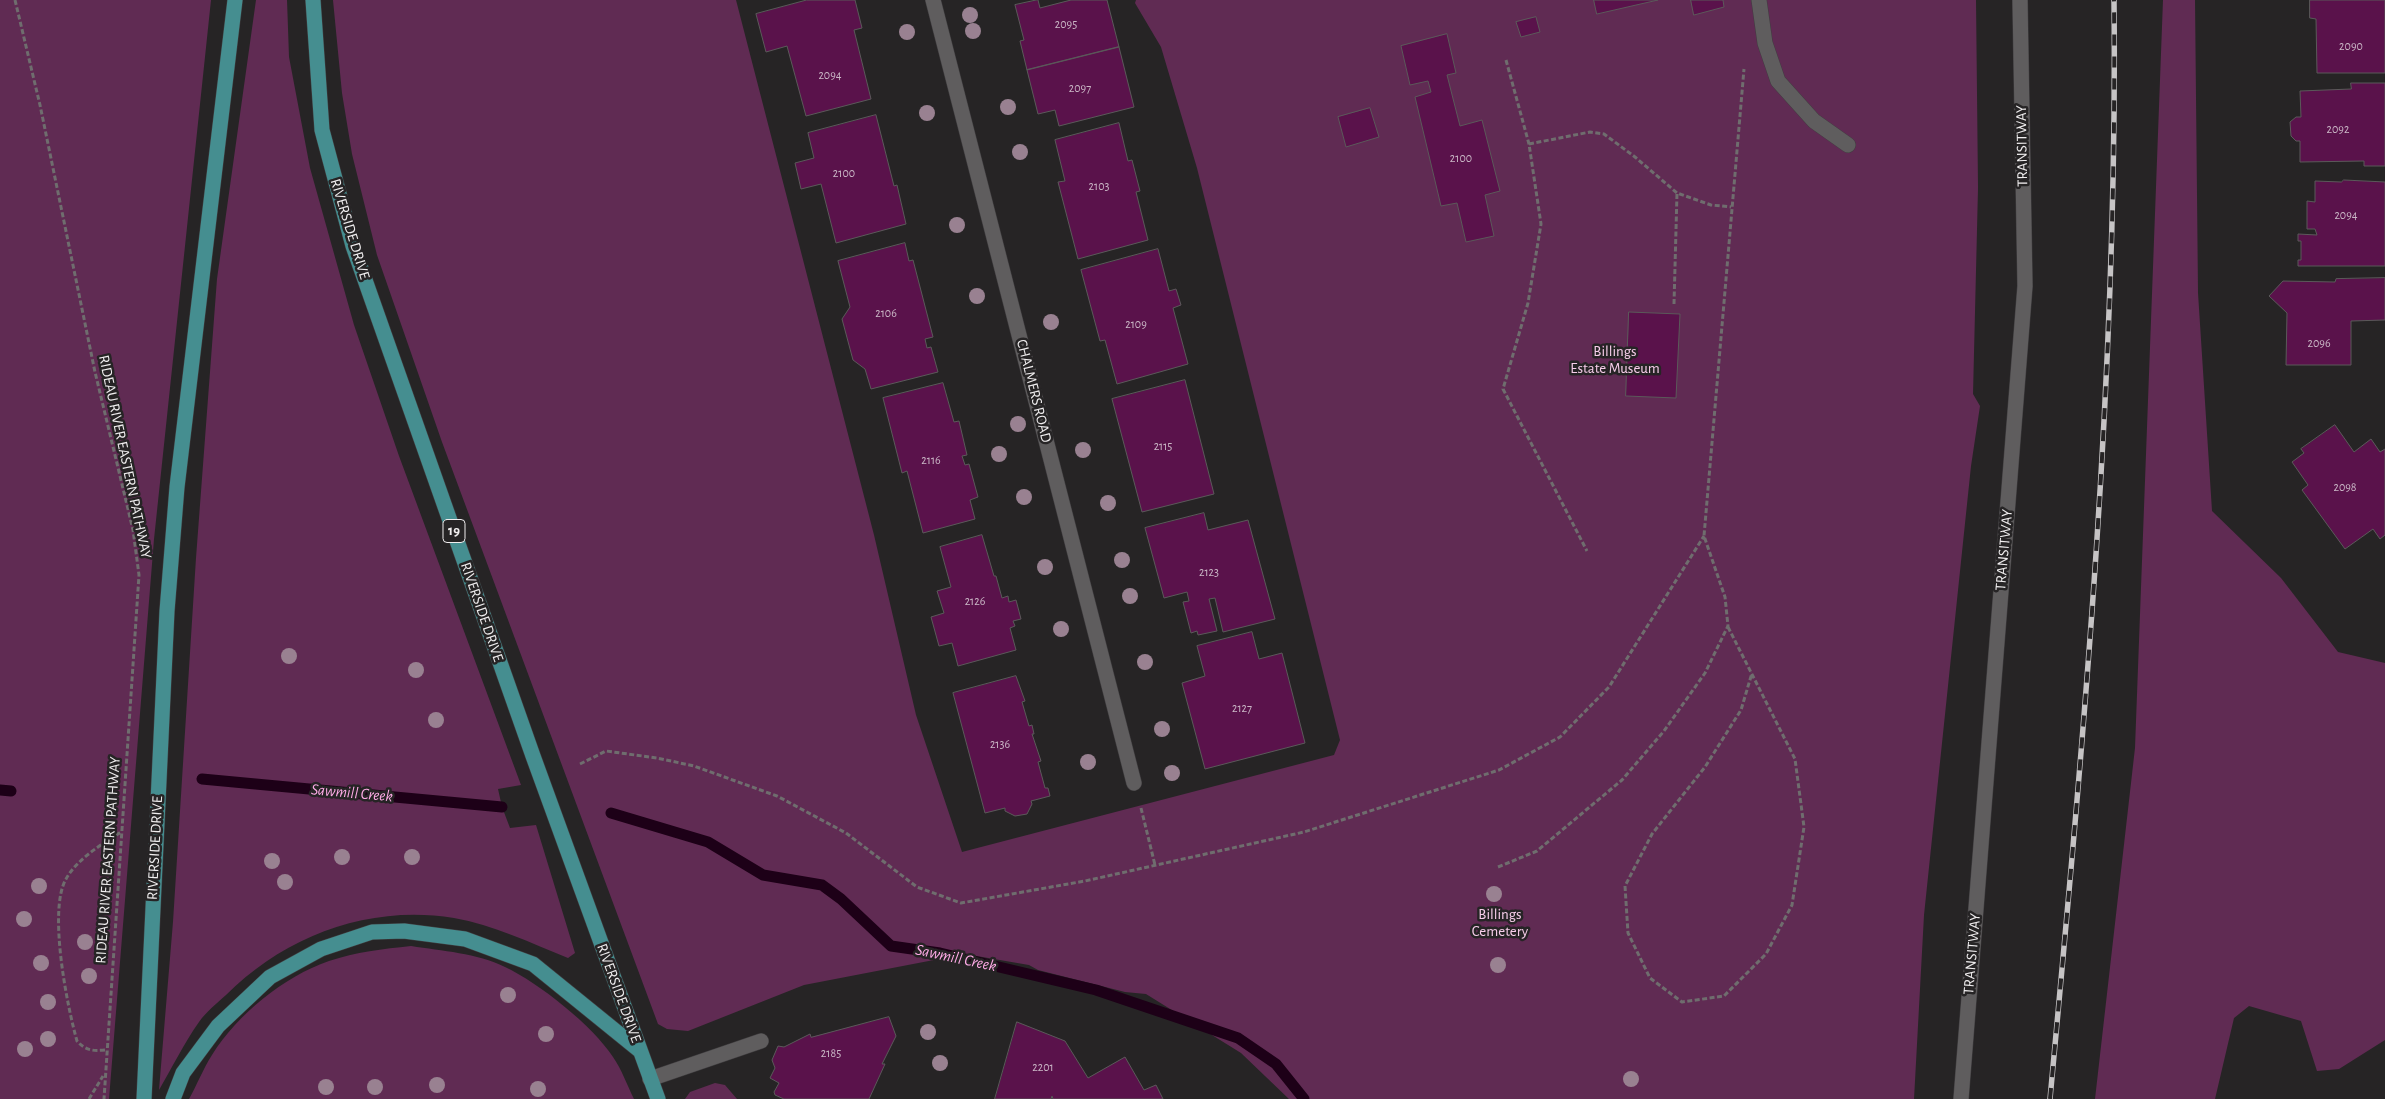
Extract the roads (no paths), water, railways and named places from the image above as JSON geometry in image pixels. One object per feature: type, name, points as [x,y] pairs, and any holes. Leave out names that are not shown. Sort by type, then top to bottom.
[{"type":"main road","name":"RIVERSIDE DRIVE","points":[[144,1099],[168,601],[178,487],[236,0]]},
{"type":"main road","name":"RIVERSIDE DRIVE","points":[[314,0],[322,130],[353,246],[533,756],[658,1099]]},
{"type":"main road","points":[[173,1099],[183,1073],[218,1026],[270,977],[321,949],[372,932],[404,931],[465,939],[533,964],[640,1051]]},
{"type":"street","name":"CHALMERS ROAD","points":[[933,0],[1134,783]]},
{"type":"street","points":[[1759,0],[1765,43],[1778,81],[1814,121],[1848,145]]},
{"type":"street","name":"TRANSITWAY","points":[[1960,1099],[2025,286],[2020,0]]},
{"type":"street","points":[[650,1079],[761,1041]]},
{"type":"waterway","name":"Sawmill Creek","points":[[202,779],[502,807]]},
{"type":"waterway","name":"Sawmill Creek","points":[[0,790],[11,791]]},
{"type":"waterway","name":"Sawmill Creek","points":[[611,813],[708,842],[763,875],[822,885],[841,899],[891,946],[940,953],[1096,990],[1238,1038],[1276,1064],[1304,1099]]},
{"type":"railway","points":[[2050,1099],[2086,687],[2104,413],[2114,138],[2114,0]]},
{"type":"park label","name":"Billings Estate Museum","points":[[1615,360]]},
{"type":"park label","name":"Billings Cemetery","points":[[1500,922]]}]
